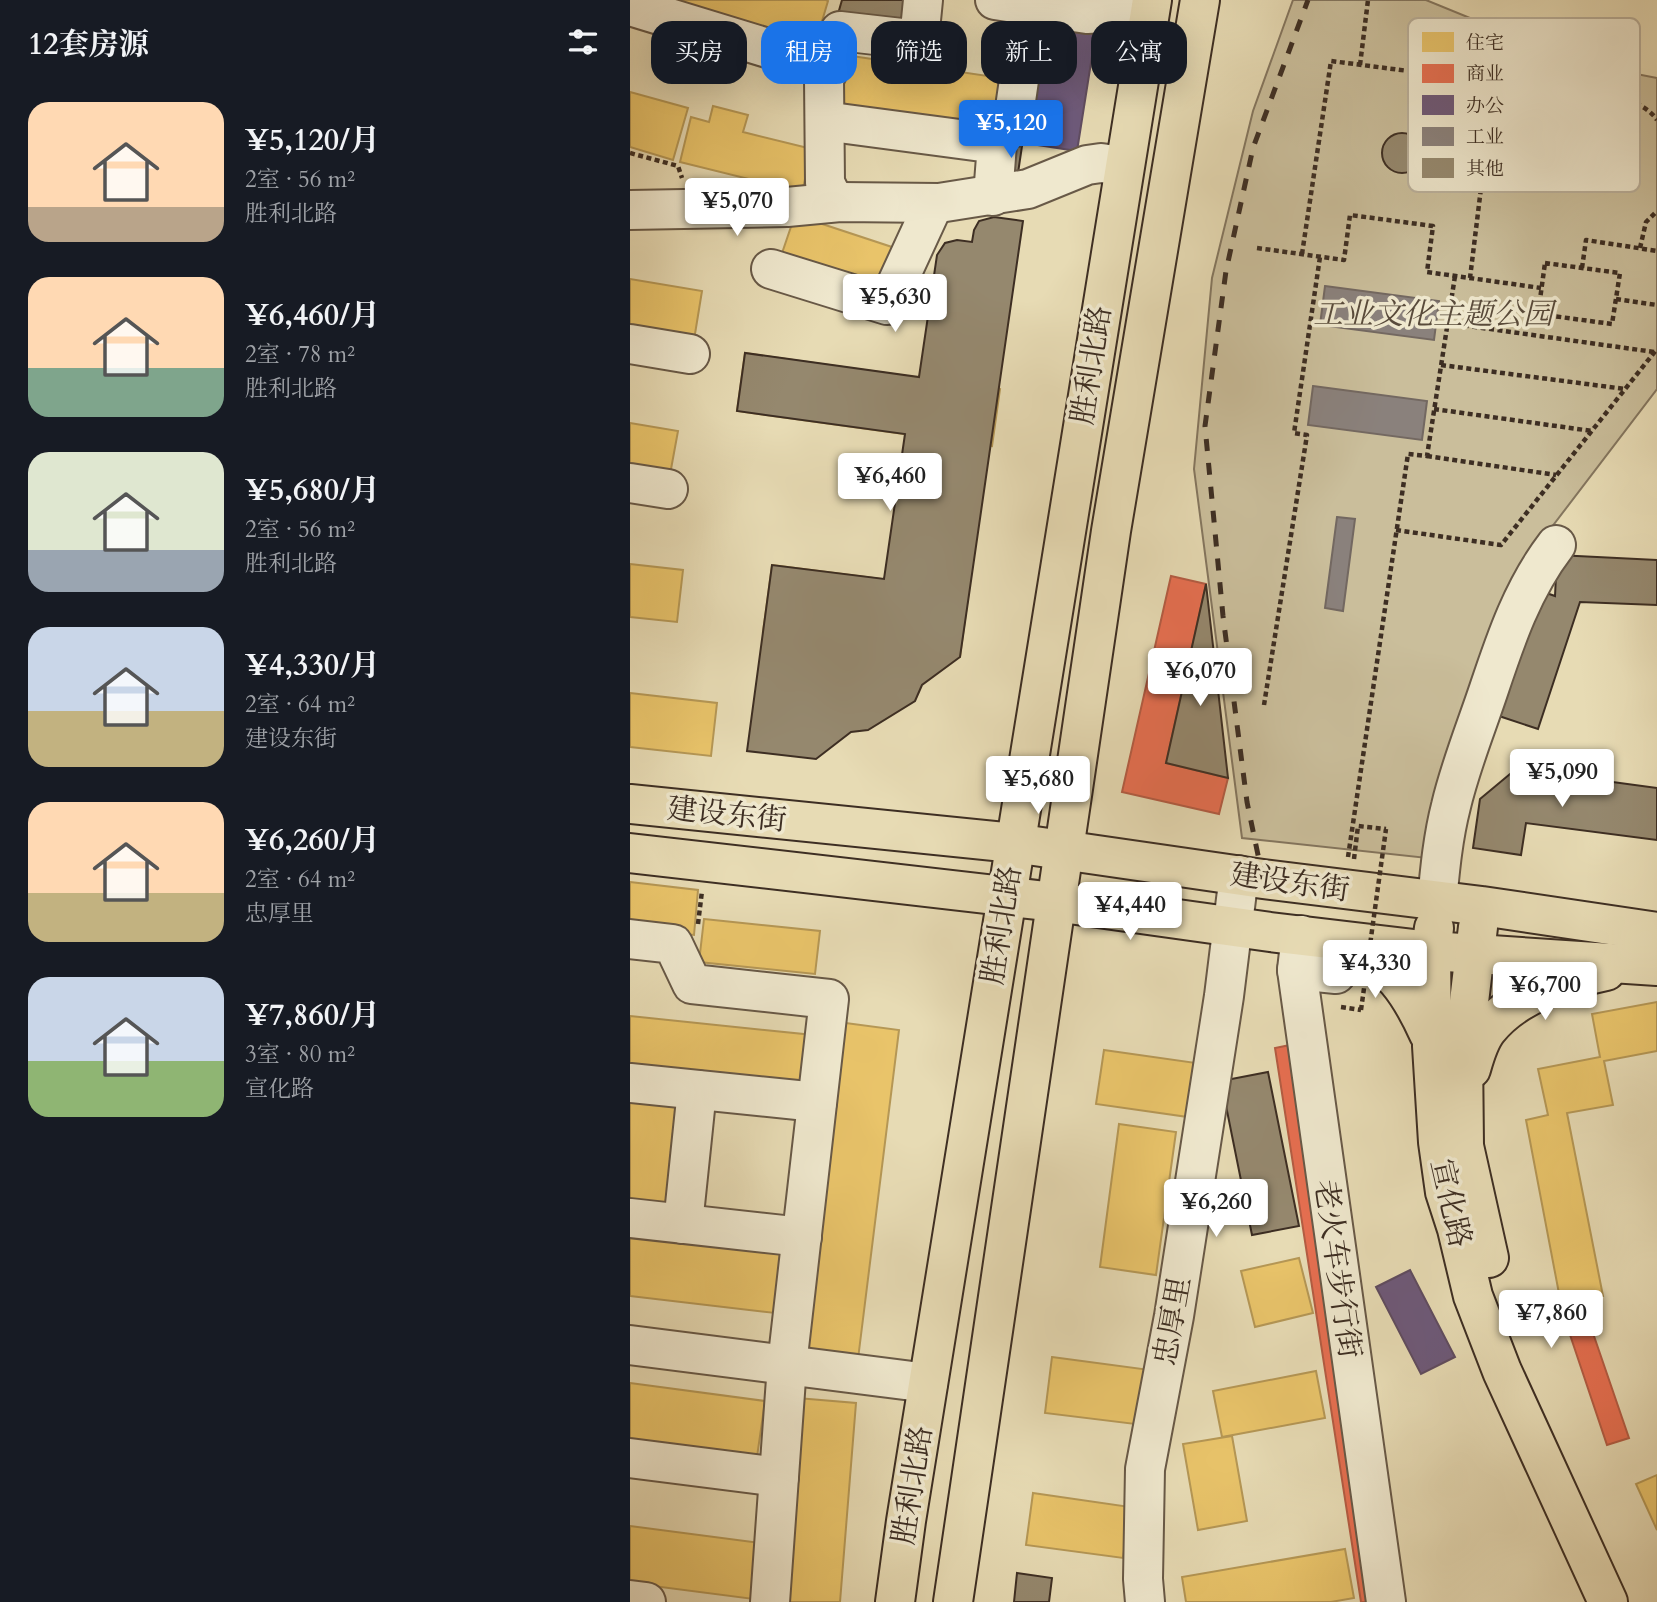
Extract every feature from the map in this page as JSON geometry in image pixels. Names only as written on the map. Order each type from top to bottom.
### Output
[{"type":"main road","name":"胜利北路","points":[[895,1602],[1147,3]]},
{"type":"main road","name":"胜利北路","points":[[953,1602],[1111,531],[1198,8]]},
{"type":"main road","name":"建设东街","points":[[630,804],[1064,850],[1657,932]]},
{"type":"main road","name":"建设东街","points":[[630,853],[1055,902],[1232,926],[1317,955],[1475,952],[1646,965]]},
{"type":"main road","name":"宣化路","points":[[1437,901],[1431,951],[1432,1041],[1438,1142],[1445,1192],[1473,1296],[1502,1371],[1608,1602]]},
{"type":"main road","name":"宣化路","points":[[1482,906],[1463,1052],[1464,1146],[1496,1289],[1525,1363],[1632,1602]]},
{"type":"main road","points":[[1317,955],[1358,949],[1383,964],[1417,1007],[1432,1041]]},
{"type":"main road","points":[[1464,1095],[1475,1052],[1487,1030],[1503,1014],[1530,996],[1582,976],[1646,965]]},
{"type":"street","points":[[857,33],[919,40],[923,0]]},
{"type":"street","points":[[1012,128],[1013,3],[1087,14],[1103,14],[1147,3],[1198,8]]},
{"type":"street","points":[[630,6],[761,46]]},
{"type":"street","points":[[824,84],[825,183],[831,195],[840,202]]},
{"type":"street","points":[[839,123],[998,144],[993,196]]},
{"type":"street","points":[[630,210],[787,207],[840,202],[934,203],[1028,189],[1087,165],[1101,163],[1123,166]]},
{"type":"street","points":[[771,269],[887,305],[934,203]]},
{"type":"street","points":[[630,344],[690,354]]},
{"type":"street","points":[[630,482],[668,489]]},
{"type":"street","points":[[1437,901],[1441,858],[1451,805],[1480,715],[1525,592],[1556,545]]},
{"type":"street","name":"忠厚里","points":[[1145,1602],[1145,1469],[1174,1316],[1224,996],[1239,875]]},
{"type":"street","points":[[630,939],[673,944],[692,984],[829,999],[787,1364],[769,1602]]},
{"type":"street","name":"老火车步行街","points":[[1317,955],[1386,1602]]},
{"type":"street","points":[[630,1083],[817,1102]]},
{"type":"street","points":[[682,1224],[697,1090]]},
{"type":"street","points":[[630,1218],[802,1237]]},
{"type":"street","points":[[630,1345],[928,1383]]},
{"type":"street","points":[[630,1458],[779,1477]]},
{"type":"street","points":[[630,1600],[646,1602]]},
{"type":"path","points":[[1360,65],[1368,0]]},
{"type":"path","points":[[1302,254],[1331,61],[1408,71]]},
{"type":"path","points":[[1640,105],[1648,109],[1657,120]]},
{"type":"path","points":[[630,153],[678,166],[691,209]]},
{"type":"path","points":[[1470,278],[1481,192]]},
{"type":"path","points":[[1640,248],[1646,222],[1657,211]]},
{"type":"path","points":[[1257,248],[1344,260],[1350,215],[1433,226],[1427,272],[1541,288]]},
{"type":"path","points":[[1582,268],[1586,240],[1657,251]]},
{"type":"path","points":[[1264,705],[1307,435],[1294,432],[1320,257]]},
{"type":"path","points":[[1545,263],[1582,268],[1620,273],[1612,324],[1538,314],[1545,263]]},
{"type":"path","points":[[1427,456],[1455,276]]},
{"type":"path","points":[[1616,299],[1657,305]]},
{"type":"path","points":[[1447,323],[1656,351]]},
{"type":"path","points":[[1396,530],[1501,545],[1656,351]]},
{"type":"path","points":[[1441,365],[1625,390]]},
{"type":"path","points":[[1434,408],[1592,430]]},
{"type":"path","points":[[1344,889],[1408,454],[1556,475]]},
{"type":"path","points":[[1350,848],[1355,849],[1358,826],[1386,829],[1361,1010]]},
{"type":"green space","name":"工业文化主题公园","points":[[1293,0],[1426,0],[1470,18],[1408,18],[1408,192],[1640,192],[1640,75],[1657,78],[1657,389],[1532,553],[1427,858],[1242,838],[1194,469],[1212,278],[1253,111]]},
{"type":"building: 住宅","points":[[684,0],[828,1],[822,21],[761,21],[761,32],[747,28],[747,21],[723,21],[682,9]]},
{"type":"building: 住宅","points":[[857,57],[871,59],[871,84],[967,84],[967,73],[981,75],[981,84],[1014,84],[1006,138],[837,113],[841,84],[857,84]]},
{"type":"building: 住宅","points":[[630,92],[688,108],[673,160],[630,147]]},
{"type":"building: 住宅","points":[[713,106],[748,115],[743,132],[812,149],[802,192],[680,162],[691,117],[709,122]]},
{"type":"building: 住宅","points":[[795,215],[901,250],[886,297],[779,262]]},
{"type":"building: 住宅","points":[[630,279],[702,291],[694,340],[630,329]]},
{"type":"building: 住宅","points":[[745,353],[1000,389],[992,446],[737,411]]},
{"type":"building: 住宅","points":[[630,423],[678,431],[669,480],[630,474]]},
{"type":"building: 住宅","points":[[630,564],[683,570],[677,622],[630,617]]},
{"type":"building: 住宅","points":[[772,565],[969,590],[960,657],[763,632]]},
{"type":"building: 住宅","points":[[630,693],[717,703],[711,756],[630,747]]},
{"type":"building: 住宅","points":[[630,882],[698,890],[694,935],[630,928]]},
{"type":"building: 住宅","points":[[704,919],[820,931],[815,974],[699,962]]},
{"type":"building: 住宅","points":[[1657,1002],[1657,1051],[1604,1061],[1613,1105],[1567,1113],[1603,1296],[1561,1304],[1526,1120],[1548,1115],[1538,1069],[1600,1057],[1592,1014]]},
{"type":"building: 住宅","points":[[630,1016],[813,1035],[807,1093],[630,1075]]},
{"type":"building: 住宅","points":[[838,1022],[899,1030],[858,1359],[797,1351]]},
{"type":"building: 住宅","points":[[1104,1050],[1203,1064],[1195,1118],[1096,1104]]},
{"type":"building: 住宅","points":[[630,1096],[688,1096],[675,1213],[630,1208]]},
{"type":"building: 住宅","points":[[1119,1124],[1176,1132],[1156,1275],[1100,1267]]},
{"type":"building: 住宅","points":[[630,1235],[782,1252],[775,1313],[630,1296]]},
{"type":"building: 住宅","points":[[1299,1258],[1313,1313],[1255,1327],[1241,1271]]},
{"type":"building: 住宅","points":[[1052,1357],[1150,1370],[1143,1425],[1045,1413]]},
{"type":"building: 住宅","points":[[1316,1371],[1325,1418],[1222,1437],[1213,1391]]},
{"type":"building: 住宅","points":[[630,1383],[765,1401],[757,1457],[630,1441]]},
{"type":"building: 住宅","points":[[797,1398],[856,1403],[840,1602],[780,1602]]},
{"type":"building: 住宅","points":[[1232,1436],[1247,1521],[1198,1530],[1183,1444]]},
{"type":"building: 住宅","points":[[1657,1475],[1657,1530],[1636,1484]]},
{"type":"building: 住宅","points":[[1033,1493],[1130,1507],[1123,1558],[1026,1545]]},
{"type":"building: 住宅","points":[[630,1526],[768,1544],[761,1600],[630,1583]]},
{"type":"building: 住宅","points":[[1345,1549],[1354,1598],[1331,1602],[1186,1602],[1182,1577]]},
{"type":"building: 商业","points":[[1171,576],[1206,584],[1166,763],[1228,778],[1219,814],[1122,792]]},
{"type":"building: 商业","points":[[1290,1045],[1378,1602],[1361,1602],[1275,1048]]},
{"type":"building: 商业","points":[[1584,1307],[1629,1438],[1607,1445],[1563,1314]]},
{"type":"building: 办公","points":[[1077,28],[1091,30],[1091,63],[1077,151],[1024,143],[1033,84],[1077,84]]},
{"type":"building: 办公","points":[[1410,1270],[1455,1357],[1421,1374],[1376,1287]]},
{"type":"building: 工业","points":[[1325,286],[1439,301],[1434,340],[1320,325]]},
{"type":"building: 工业","points":[[1313,386],[1427,401],[1422,440],[1308,425]]},
{"type":"building: 工业","points":[[1337,517],[1355,519],[1343,611],[1325,608]]},
{"type":"building: 其他","points":[[842,0],[916,0],[912,21],[871,21],[871,26],[857,24],[857,21],[836,21]]},
{"type":"building: 其他","points":[[1402,133],[1408,134],[1408,172],[1402,173],[1388,167],[1382,153],[1388,139]]},
{"type":"building: 其他","points":[[1022,146],[1018,173],[1001,175],[1005,147]]},
{"type":"building: 其他","points":[[994,217],[1023,221],[960,657],[922,685],[915,701],[868,730],[851,732],[816,759],[747,751],[772,565],[884,579],[905,434],[737,411],[745,353],[919,377],[937,255],[945,243],[957,240],[972,242],[979,221]]},
{"type":"building: 其他","points":[[1557,555],[1657,560],[1657,605],[1580,602],[1538,729],[1493,714],[1535,589],[1555,596]]},
{"type":"building: 其他","points":[[1206,584],[1228,778],[1166,763]]},
{"type":"building: 其他","points":[[1516,769],[1657,788],[1657,840],[1526,823],[1521,855],[1473,848],[1480,799]]},
{"type":"building: 其他","points":[[1268,1072],[1299,1226],[1252,1235],[1221,1081]]},
{"type":"building: 其他","points":[[1017,1573],[1052,1578],[1049,1602],[1014,1602]]},
{"type":"railway","points":[[1263,879],[1247,802],[1223,616],[1205,426],[1226,271],[1253,148],[1308,0]]}]
